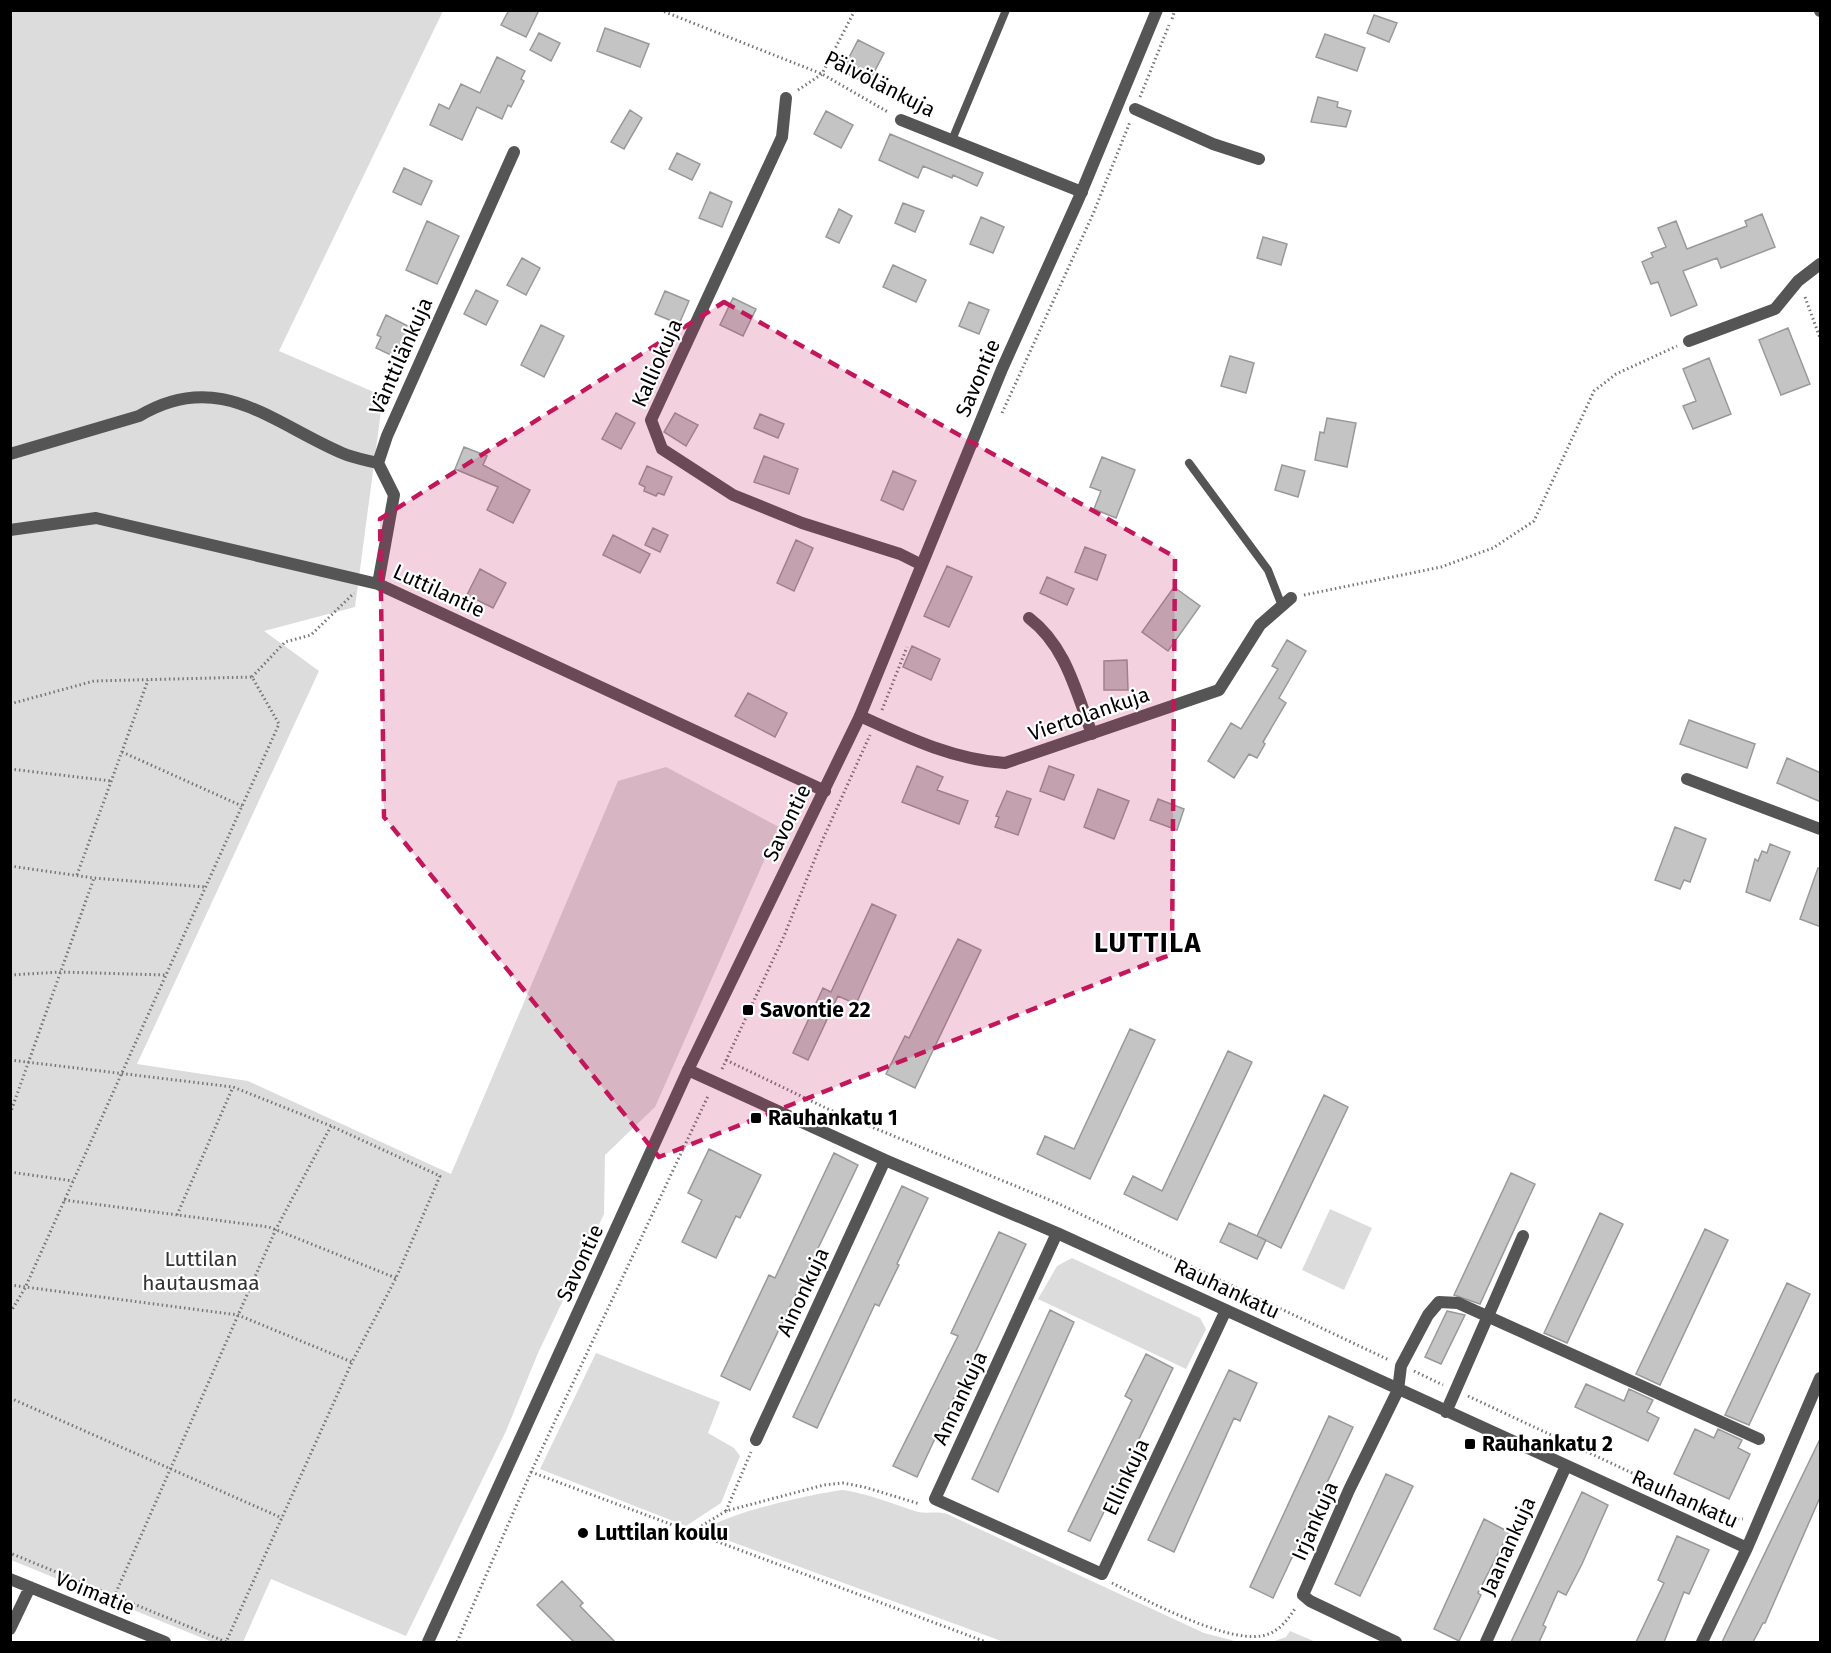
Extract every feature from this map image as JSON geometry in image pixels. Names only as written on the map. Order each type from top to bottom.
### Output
[{"type":"street","name":"Savontie","points":[[428,1642],[688,1070],[860,716],[920,564],[1002,369],[1082,192],[1157,10]]},
{"type":"street","name":"Kalliokuja","points":[[786,98],[782,137],[651,420],[662,449],[733,495],[802,523],[900,554],[920,564]]},
{"type":"street","points":[[1135,109],[1213,144],[1258,159]]},
{"type":"street","name":"Päivölänkuja","points":[[901,120],[1082,192]]},
{"type":"street","name":"Vänttilänkuja","points":[[378,463],[387,436],[514,152]]},
{"type":"street","points":[[1689,341],[1775,309],[1798,281],[1821,264]]},
{"type":"street","points":[[10,454],[139,416],[156,405],[182,399],[214,398],[247,404],[335,450],[378,463],[394,495],[372,583]]},
{"type":"street","name":"Luttilantie","points":[[10,530],[96,518],[372,583],[825,791]]},
{"type":"street","name":"Viertolankuja","points":[[860,716],[915,741],[981,762],[1005,763],[1219,690],[1260,625],[1287,602]]},
{"type":"street","points":[[1029,618],[1047,632],[1061,653],[1092,734]]},
{"type":"street","points":[[1687,779],[1821,829]]},
{"type":"street","name":"Rauhankatu","points":[[688,1070],[885,1160],[1057,1233],[1747,1548]]},
{"type":"street","name":"Ainonkuja","points":[[756,1440],[885,1160]]},
{"type":"street","name":"Annankuja","points":[[935,1499],[1057,1233]]},
{"type":"street","points":[[1446,1412],[1523,1236]]},
{"type":"street","points":[[1401,1366],[1428,1315],[1439,1302],[1458,1303],[1759,1439]]},
{"type":"street","name":"Ellinkuja","points":[[1102,1574],[1226,1310]]},
{"type":"street","name":"Irjankuja","points":[[1396,1642],[1310,1601],[1303,1595],[1398,1390],[1401,1366]]},
{"type":"street","points":[[1702,1642],[1747,1548],[1821,1378]]},
{"type":"street","name":"Jaanankuja","points":[[1486,1642],[1566,1466]]},
{"type":"street","points":[[935,1499],[1102,1574]]},
{"type":"street","name":"Voimatie","points":[[10,1579],[165,1642]]},
{"type":"street","points":[[10,1629],[30,1587]]},
{"type":"lane","points":[[952,140],[1006,10]]},
{"type":"lane","points":[[1189,463],[1268,570],[1287,602]]},
{"type":"path","name":"Päivölänkuja","points":[[660,10],[822,74],[901,120]]},
{"type":"path","points":[[786,98],[822,74],[855,10]]},
{"type":"path","points":[[1000,418],[1093,214],[1175,10]]},
{"type":"path","points":[[1798,281],[1821,338]]},
{"type":"path","points":[[1287,602],[1441,567],[1493,548],[1534,521],[1594,391],[1616,374],[1689,341]]},
{"type":"path","points":[[10,704],[94,681],[252,677],[285,642],[311,634],[372,583]]},
{"type":"path","points":[[457,1642],[531,1472],[784,936],[822,841],[876,724],[907,646]]},
{"type":"path","points":[[10,1313],[25,1288],[74,1181],[279,724],[252,677]]},
{"type":"path","points":[[77,875],[148,680]]},
{"type":"path","points":[[122,752],[242,806]]},
{"type":"path","points":[[10,769],[111,781]]},
{"type":"path","points":[[10,866],[94,878],[206,887]]},
{"type":"path","points":[[10,1114],[94,878]]},
{"type":"path","points":[[10,975],[62,972],[166,975]]},
{"type":"path","points":[[10,1060],[123,1071],[233,1087],[331,1126],[440,1176],[396,1278],[352,1362],[226,1642],[114,1598],[10,1553]]},
{"type":"path","points":[[726,1060],[828,1109],[1057,1203],[1728,1518],[1741,1521],[1748,1513]]},
{"type":"path","points":[[177,1215],[233,1087]]},
{"type":"path","points":[[114,1598],[169,1468],[276,1229],[331,1126]]},
{"type":"path","points":[[10,1172],[74,1181]]},
{"type":"path","points":[[64,1200],[276,1229],[396,1278]]},
{"type":"path","points":[[10,1285],[238,1315],[352,1362]]},
{"type":"path","points":[[10,1398],[282,1518]]},
{"type":"path","points":[[726,1511],[756,1440]]},
{"type":"path","points":[[531,1472],[986,1642]]},
{"type":"path","points":[[690,1533],[726,1511],[824,1485],[843,1483],[864,1486],[911,1503],[927,1505],[935,1499]]},
{"type":"path","points":[[1102,1574],[1111,1583],[1211,1628],[1250,1636],[1267,1634],[1281,1627],[1303,1595]]},
{"type":"highlighted area","points":[[724,302],[1175,557],[1172,954],[659,1157],[384,817],[380,519]]},
{"type":"green space","name":"Luttilan hautausmaa","points":[[10,11],[443,11],[279,351],[383,396],[355,607],[264,631],[319,671],[137,1064],[248,1081],[451,1174],[618,781],[666,767],[779,827],[655,1107],[605,1155],[604,1214],[538,1353],[506,1431],[406,1636],[271,1579],[243,1642],[212,1642],[11,1560]]},
{"type":"green space","points":[[1330,1209],[1372,1228],[1344,1290],[1302,1270]]},
{"type":"green space","points":[[1072,1258],[1200,1318],[1206,1329],[1186,1369],[1038,1299],[1057,1266]]},
{"type":"green space","points":[[596,1353],[720,1402],[708,1433],[734,1448],[740,1456],[721,1503],[686,1526],[540,1469]]},
{"type":"green space","points":[[843,1490],[918,1512],[947,1514],[1204,1633],[1239,1642],[1004,1642],[705,1532],[713,1525],[747,1512],[813,1495]]},
{"type":"green space","points":[[1290,1631],[1316,1642],[1272,1642],[1286,1637]]},
{"type":"building","points":[[509,10],[539,10],[526,37],[501,25]]},
{"type":"building","points":[[1374,15],[1397,23],[1389,42],[1367,33]]},
{"type":"building","points":[[605,28],[649,44],[640,67],[597,51]]},
{"type":"building","points":[[539,33],[560,43],[551,61],[530,50]]},
{"type":"building","points":[[1325,34],[1365,48],[1357,71],[1316,57]]},
{"type":"building","points":[[858,40],[884,53],[868,84],[842,71]]},
{"type":"building","points":[[497,57],[525,71],[521,79],[524,81],[511,107],[508,105],[502,119],[477,107],[462,140],[430,125],[439,104],[449,109],[461,84],[480,93]]},
{"type":"building","points":[[1318,97],[1338,102],[1337,107],[1351,111],[1346,127],[1311,122]]},
{"type":"building","points":[[630,110],[642,118],[624,149],[611,142]]},
{"type":"building","points":[[826,111],[853,125],[841,148],[814,134]]},
{"type":"building","points":[[890,134],[983,173],[977,186],[953,175],[952,178],[923,166],[918,178],[879,160]]},
{"type":"building","points":[[677,153],[700,164],[692,180],[669,169]]},
{"type":"building","points":[[404,168],[432,181],[421,205],[393,192]]},
{"type":"building","points":[[710,192],[732,202],[722,227],[699,218]]},
{"type":"building","points":[[903,203],[924,211],[915,232],[895,223]]},
{"type":"building","points":[[839,209],[852,216],[839,243],[826,237]]},
{"type":"building","points":[[1762,214],[1775,247],[1721,268],[1717,258],[1683,271],[1697,305],[1671,316],[1658,282],[1651,284],[1642,262],[1653,257],[1651,253],[1666,247],[1658,228],[1676,221],[1687,249],[1747,226],[1745,221]]},
{"type":"building","points":[[981,217],[1004,227],[993,253],[970,244]]},
{"type":"building","points":[[427,221],[459,236],[437,284],[406,270]]},
{"type":"building","points":[[1263,237],[1287,244],[1281,265],[1257,258]]},
{"type":"building","points":[[522,258],[540,268],[526,295],[507,285]]},
{"type":"building","points":[[893,265],[926,280],[916,302],[883,287]]},
{"type":"building","points":[[476,290],[498,301],[486,325],[464,314]]},
{"type":"building","points":[[665,291],[689,301],[679,324],[655,314]]},
{"type":"building","points":[[733,298],[756,309],[743,336],[720,325]]},
{"type":"building","points":[[969,302],[989,310],[979,334],[959,326]]},
{"type":"building","points":[[386,315],[412,328],[397,358],[376,348],[381,337],[377,335]]},
{"type":"building","points":[[541,325],[564,336],[544,377],[521,365]]},
{"type":"building","points":[[1788,328],[1810,384],[1781,395],[1759,340]]},
{"type":"building","points":[[1230,356],[1254,363],[1246,393],[1221,386]]},
{"type":"building","points":[[1709,358],[1731,414],[1693,429],[1683,406],[1696,401],[1683,369]]},
{"type":"building","points":[[616,413],[635,423],[621,449],[602,439]]},
{"type":"building","points":[[675,413],[698,425],[686,446],[664,432]]},
{"type":"building","points":[[760,414],[784,424],[778,438],[754,428]]},
{"type":"building","points":[[1327,418],[1356,423],[1347,467],[1315,460],[1320,432],[1324,433]]},
{"type":"building","points":[[464,447],[487,456],[483,465],[530,490],[513,523],[487,510],[498,487],[455,469]]},
{"type":"building","points":[[764,456],[798,469],[789,494],[754,482]]},
{"type":"building","points":[[1102,457],[1135,470],[1116,518],[1094,509],[1101,491],[1090,487]]},
{"type":"building","points":[[1282,465],[1305,471],[1298,497],[1275,490]]},
{"type":"building","points":[[647,466],[672,477],[664,495],[658,493],[656,496],[644,491],[645,487],[639,484]]},
{"type":"building","points":[[893,471],[916,481],[903,510],[881,500]]},
{"type":"building","points":[[653,528],[668,535],[660,552],[645,545]]},
{"type":"building","points":[[613,535],[650,554],[640,573],[603,555]]},
{"type":"building","points":[[796,540],[813,548],[794,591],[777,583]]},
{"type":"building","points":[[1085,547],[1106,555],[1097,580],[1075,572]]},
{"type":"building","points":[[947,566],[972,577],[949,627],[924,616]]},
{"type":"building","points":[[480,569],[506,583],[493,608],[467,595]]},
{"type":"building","points":[[1047,577],[1074,589],[1067,605],[1040,593]]},
{"type":"building","points":[[1174,587],[1200,606],[1168,651],[1142,632]]},
{"type":"building","points":[[1287,640],[1306,651],[1279,698],[1286,703],[1263,742],[1265,744],[1257,758],[1249,754],[1234,778],[1208,761],[1231,723],[1241,729],[1278,669],[1272,666]]},
{"type":"building","points":[[912,646],[940,659],[931,680],[903,667]]},
{"type":"building","points":[[1127,660],[1128,690],[1104,690],[1104,661]]},
{"type":"building","points":[[748,693],[787,713],[775,737],[735,716]]},
{"type":"building","points":[[1689,720],[1755,744],[1747,768],[1680,744]]},
{"type":"building","points":[[1787,758],[1821,773],[1821,802],[1777,783]]},
{"type":"building","points":[[917,766],[943,777],[937,790],[968,801],[959,824],[902,802]]},
{"type":"building","points":[[1049,766],[1074,775],[1064,800],[1040,791]]},
{"type":"building","points":[[1098,789],[1129,801],[1114,839],[1084,827]]},
{"type":"building","points":[[1007,791],[1031,799],[1018,835],[995,827],[999,817],[996,816]]},
{"type":"building","points":[[1158,799],[1184,809],[1177,830],[1150,820]]},
{"type":"building","points":[[1675,827],[1706,839],[1690,882],[1684,880],[1680,889],[1655,880]]},
{"type":"building","points":[[1770,844],[1790,852],[1770,901],[1746,892],[1755,859],[1758,861],[1762,851],[1767,853]]},
{"type":"building","points":[[1818,868],[1821,869],[1821,927],[1800,919]]},
{"type":"building","points":[[872,904],[896,915],[856,1004],[838,996],[808,1060],[793,1053],[823,988],[831,992]]},
{"type":"building","points":[[958,939],[981,950],[915,1088],[886,1074],[905,1036],[909,1038]]},
{"type":"building","points":[[1130,1029],[1155,1040],[1090,1179],[1037,1154],[1045,1136],[1074,1149]]},
{"type":"building","points":[[1228,1051],[1252,1062],[1177,1220],[1124,1194],[1133,1176],[1162,1191]]},
{"type":"building","points":[[1324,1095],[1348,1107],[1281,1248],[1257,1236]]},
{"type":"building","points":[[709,1149],[761,1175],[740,1218],[736,1216],[716,1258],[682,1242],[702,1200],[688,1193]]},
{"type":"building","points":[[834,1153],[858,1165],[750,1390],[721,1376],[769,1275],[775,1278]]},
{"type":"building","points":[[1511,1173],[1535,1184],[1480,1304],[1454,1295]]},
{"type":"building","points":[[902,1186],[928,1198],[897,1264],[899,1265],[879,1306],[875,1304],[817,1428],[793,1417]]},
{"type":"building","points":[[1600,1213],[1623,1224],[1567,1343],[1544,1333]]},
{"type":"building","points":[[1229,1223],[1266,1240],[1257,1259],[1220,1242]]},
{"type":"building","points":[[1705,1229],[1728,1240],[1660,1385],[1636,1374]]},
{"type":"building","points":[[999,1232],[1026,1244],[917,1477],[893,1466],[958,1336],[951,1333]]},
{"type":"building","points":[[1787,1283],[1810,1294],[1749,1425],[1725,1415]]},
{"type":"building","points":[[1050,1310],[1074,1322],[998,1492],[972,1479]]},
{"type":"building","points":[[1447,1311],[1465,1315],[1441,1364],[1425,1357]]},
{"type":"building","points":[[1146,1354],[1173,1368],[1090,1541],[1068,1531],[1132,1400],[1125,1396]]},
{"type":"building","points":[[1229,1370],[1257,1383],[1240,1421],[1234,1418],[1174,1552],[1148,1540]]},
{"type":"building","points":[[1586,1384],[1624,1401],[1629,1389],[1653,1400],[1647,1412],[1659,1418],[1648,1441],[1575,1407]]},
{"type":"building","points":[[1329,1416],[1353,1427],[1273,1598],[1250,1587]]},
{"type":"building","points":[[1695,1429],[1714,1438],[1718,1429],[1742,1440],[1738,1448],[1750,1454],[1729,1499],[1674,1474]]},
{"type":"building","points":[[1821,1437],[1821,1495],[1765,1623],[1753,1642],[1722,1642]]},
{"type":"building","points":[[1386,1474],[1413,1486],[1360,1596],[1335,1584]]},
{"type":"building","points":[[1582,1492],[1608,1505],[1582,1564],[1566,1595],[1558,1591],[1543,1625],[1546,1627],[1539,1642],[1511,1642]]},
{"type":"building","points":[[1484,1519],[1509,1532],[1478,1593],[1481,1595],[1459,1641],[1434,1629]]},
{"type":"building","points":[[1677,1536],[1709,1550],[1689,1594],[1684,1592],[1664,1642],[1636,1642],[1664,1583],[1658,1580]]},
{"type":"building","points":[[562,1581],[583,1603],[580,1606],[615,1642],[574,1642],[537,1605]]},
{"type":"place","name":"Savontie 22","points":[[748,1010]]},
{"type":"place","name":"Rauhankatu 1","points":[[756,1118]]},
{"type":"place","name":"Rauhankatu 2","points":[[1470,1444]]},
{"type":"place","name":"Luttilan koulu","points":[[583,1533]]},
{"type":"district","name":"LUTTILA","points":[[1148,943]]}]
